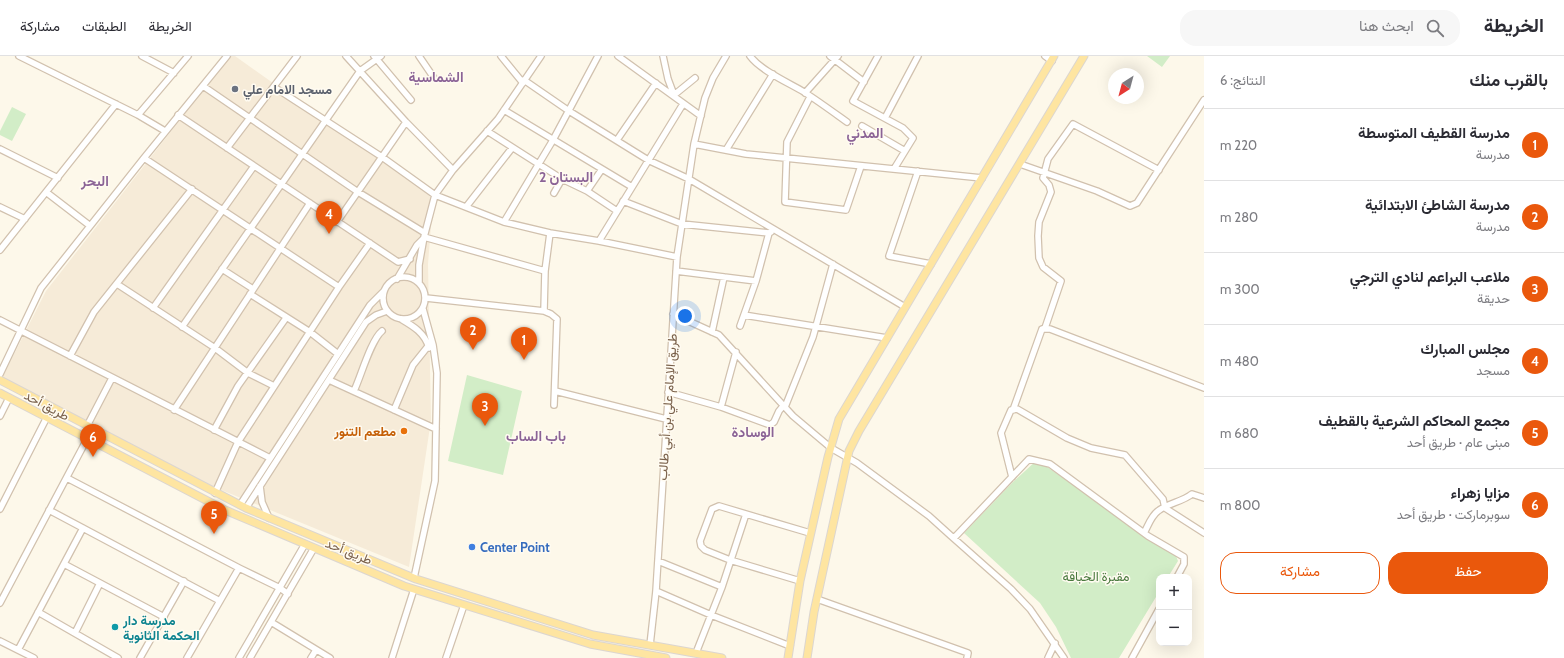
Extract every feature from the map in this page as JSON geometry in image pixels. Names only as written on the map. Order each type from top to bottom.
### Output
[{"type":"main road","points":[[807,658],[817,599],[848,457],[859,431],[1084,56]]},
{"type":"main road","points":[[788,658],[800,580],[810,533],[839,419],[1053,58]]},
{"type":"main road","name":"طريق أحد","points":[[0,380],[215,493],[269,518],[414,578],[593,635],[722,658]]},
{"type":"main road","name":"طريق أحد","points":[[0,393],[225,510],[371,573],[414,589],[590,644],[666,658]]},
{"type":"street","points":[[19,56],[138,115],[165,132]]},
{"type":"street","points":[[142,56],[174,73]]},
{"type":"street","points":[[138,115],[188,56]]},
{"type":"street","points":[[0,374],[41,288],[89,226],[227,56]]},
{"type":"street","points":[[227,148],[297,56]]},
{"type":"street","points":[[346,56],[406,122],[453,170]]},
{"type":"street","points":[[419,56],[434,78]]},
{"type":"street","points":[[501,56],[523,82],[568,111],[648,160],[689,179],[906,307]]},
{"type":"street","points":[[419,283],[424,235],[435,195],[453,170],[504,110],[541,56]]},
{"type":"street","points":[[504,222],[553,140],[598,56]]},
{"type":"street","points":[[618,56],[701,116]]},
{"type":"street","points":[[663,56],[668,79],[674,96]]},
{"type":"street","name":"طريق الإمام علي بن أبي طالب","points":[[650,644],[656,591],[677,257],[694,144],[705,98],[713,78],[726,56]]},
{"type":"street","points":[[750,56],[753,60],[773,74],[808,95],[847,122]]},
{"type":"street","points":[[878,56],[853,101],[904,128],[914,138],[894,169]]},
{"type":"street","points":[[885,118],[918,56]]},
{"type":"street","points":[[1045,56],[1053,58]]},
{"type":"street","points":[[182,327],[360,71],[377,57],[404,94],[411,100]]},
{"type":"street","points":[[861,166],[846,210],[786,202],[787,142],[808,95],[834,57],[864,82]]},
{"type":"street","points":[[726,150],[773,74]]},
{"type":"street","points":[[674,96],[695,78]]},
{"type":"street","points":[[616,140],[656,82]]},
{"type":"street","points":[[203,86],[358,192],[424,235],[545,271]]},
{"type":"street","points":[[274,87],[326,119],[435,195],[504,222],[550,234],[599,241],[677,257]]},
{"type":"street","points":[[1020,164],[1097,191],[1130,206],[1137,204],[1204,100]]},
{"type":"street","points":[[0,250],[116,104]]},
{"type":"street","points":[[599,241],[683,104]]},
{"type":"street","points":[[504,110],[632,187]]},
{"type":"street","points":[[178,116],[398,262],[410,259]]},
{"type":"street","points":[[337,222],[406,122]]},
{"type":"street","points":[[1012,477],[1001,432],[1011,410],[1013,410],[1042,329],[1045,328],[1061,281],[1043,267],[1039,258],[1039,222],[1051,192],[1049,185],[1043,178],[1048,159],[1073,124],[1158,170]]},
{"type":"street","points":[[862,126],[905,151]]},
{"type":"street","points":[[487,131],[562,179],[587,191],[618,211]]},
{"type":"street","points":[[694,144],[746,154],[982,178]]},
{"type":"street","points":[[466,207],[512,148]]},
{"type":"street","points":[[0,149],[58,178]]},
{"type":"street","points":[[144,158],[339,287]]},
{"type":"street","points":[[153,308],[254,166]]},
{"type":"street","points":[[587,191],[602,169]]},
{"type":"street","points":[[918,171],[889,256],[931,264]]},
{"type":"street","points":[[554,193],[562,179]]},
{"type":"street","points":[[70,356],[94,312],[192,189]]},
{"type":"street","points":[[46,192],[89,226]]},
{"type":"street","points":[[623,201],[682,224],[769,233]]},
{"type":"street","points":[[174,410],[310,203]]},
{"type":"street","points":[[0,207],[25,219]]},
{"type":"street","points":[[740,326],[756,281],[769,233],[774,229]]},
{"type":"street","points":[[544,311],[545,271],[550,234]]},
{"type":"street","points":[[397,279],[424,235]]},
{"type":"street","points":[[215,493],[238,442],[339,287],[370,243]]},
{"type":"street","points":[[668,392],[721,407],[772,424],[779,411],[785,406],[816,326],[833,264]]},
{"type":"street","points":[[222,269],[286,318],[310,332],[338,354]]},
{"type":"street","points":[[676,272],[756,281]]},
{"type":"street","points":[[712,332],[724,277]]},
{"type":"street","points":[[243,506],[270,458],[370,305],[391,282],[397,279],[409,278],[419,283],[426,298],[423,309],[419,314],[412,318],[401,320]]},
{"type":"street","points":[[117,284],[214,348],[248,373],[274,386]]},
{"type":"street","points":[[384,291],[383,302],[387,311],[393,316],[416,328],[427,341],[437,373]]},
{"type":"street","points":[[426,298],[544,311],[557,319],[554,405]]},
{"type":"street","points":[[414,578],[435,481],[437,373],[433,345],[423,309]]},
{"type":"street","points":[[243,506],[260,485],[366,322],[376,315],[387,311]]},
{"type":"street","points":[[673,314],[720,335],[793,416],[831,448],[848,457],[929,516],[1026,604],[1055,643],[1064,658]]},
{"type":"street","points":[[744,315],[887,338]]},
{"type":"street","points":[[214,430],[238,386],[286,318]]},
{"type":"street","points":[[0,320],[270,458]]},
{"type":"street","points":[[1042,329],[1050,329],[1204,388]]},
{"type":"street","points":[[354,391],[370,349],[382,331]]},
{"type":"street","points":[[394,410],[414,365],[428,344]]},
{"type":"street","points":[[721,407],[736,352]]},
{"type":"street","points":[[87,426],[112,378]]},
{"type":"street","points":[[329,380],[436,429]]},
{"type":"street","points":[[555,391],[666,419]]},
{"type":"street","points":[[0,416],[10,398]]},
{"type":"street","points":[[1013,410],[1017,409],[1067,438],[1091,448],[1125,455],[1163,500],[1165,508],[1204,533]]},
{"type":"street","points":[[0,509],[47,418]]},
{"type":"street","points":[[0,603],[87,439]]},
{"type":"street","points":[[954,538],[1029,459],[1050,464],[1144,533],[1184,557],[1184,564],[1179,574]]},
{"type":"street","points":[[67,478],[280,588],[288,594]]},
{"type":"street","points":[[260,485],[262,502],[269,518]]},
{"type":"street","points":[[1144,533],[1155,514],[1165,508],[1185,500],[1192,494],[1204,498]]},
{"type":"street","points":[[800,580],[730,560],[705,550],[701,546],[700,540],[714,506],[719,506],[810,533]]},
{"type":"street","points":[[49,510],[220,601]]},
{"type":"street","points":[[696,653],[722,588],[746,514]]},
{"type":"street","points":[[18,650],[83,528]]},
{"type":"street","points":[[239,658],[305,544]]},
{"type":"street","points":[[250,658],[314,548]]},
{"type":"street","points":[[658,561],[722,588]]},
{"type":"street","points":[[64,564],[164,617]]},
{"type":"street","points":[[187,658],[239,568]]},
{"type":"street","points":[[140,658],[184,581]]},
{"type":"street","points":[[75,633],[100,583]]},
{"type":"street","points":[[392,658],[414,589]]},
{"type":"street","points":[[656,591],[711,615],[790,646]]},
{"type":"street","points":[[817,599],[968,653],[967,658]]},
{"type":"street","points":[[446,658],[464,605]]},
{"type":"street","points":[[1132,658],[1158,610]]},
{"type":"street","points":[[38,612],[118,658]]},
{"type":"street","points":[[271,622],[330,658]]},
{"type":"street","points":[[0,641],[34,658]]},
{"type":"street","points":[[1048,658],[1055,643]]},
{"type":"street","points":[[311,658],[316,650]]},
{"type":"shaded area","points":[[230,56],[235,56],[425,191],[433,200],[428,264],[431,420],[409,567],[202,482],[2,378],[46,291]]},
{"type":"green space","points":[[1147,56],[1170,56],[1162,67]]},
{"type":"green space","points":[[12,107],[26,114],[12,141],[0,135],[0,131]]},
{"type":"green space","points":[[467,375],[522,391],[503,475],[448,461]]},
{"type":"green space","name":"مقبرة الخباقة","points":[[1037,460],[1176,556],[1178,561],[1170,574],[1156,574],[1156,597],[1119,658],[1071,658],[1056,627],[1040,603],[964,533],[1013,482]]},
{"type":"place","name":"مسجد الامام علي","points":[[235,89]]},
{"type":"place","name":"مجلس المبارك","points":[[329,234]]},
{"type":"place","name":"مدرسة الشاطئ الابتدائية","points":[[473,350]]},
{"type":"place","name":"مدرسة القطيف المتوسطة","points":[[524,360]]},
{"type":"place","name":"ملاعب البراعم لنادي الترجي","points":[[485,426]]},
{"type":"place","name":"مطعم التنور","points":[[404,431]]},
{"type":"place","name":"مزايا زهراء","points":[[93,457]]},
{"type":"place","name":"مجمع المحاكم الشرعية بالقطيف","points":[[214,534]]},
{"type":"place","name":"Center Point","points":[[472,547]]},
{"type":"place","name":"مدرسة دار الحكمة الثانوية","points":[[115,627]]},
{"type":"district","name":"الشماسية","points":[[436,77]]},
{"type":"district","name":"المدني","points":[[865,133]]},
{"type":"district","name":"البستان 2","points":[[566,177]]},
{"type":"district","name":"البحر","points":[[95,181]]},
{"type":"district","name":"الوسادة","points":[[753,432]]},
{"type":"district","name":"باب الساب","points":[[536,436]]}]
